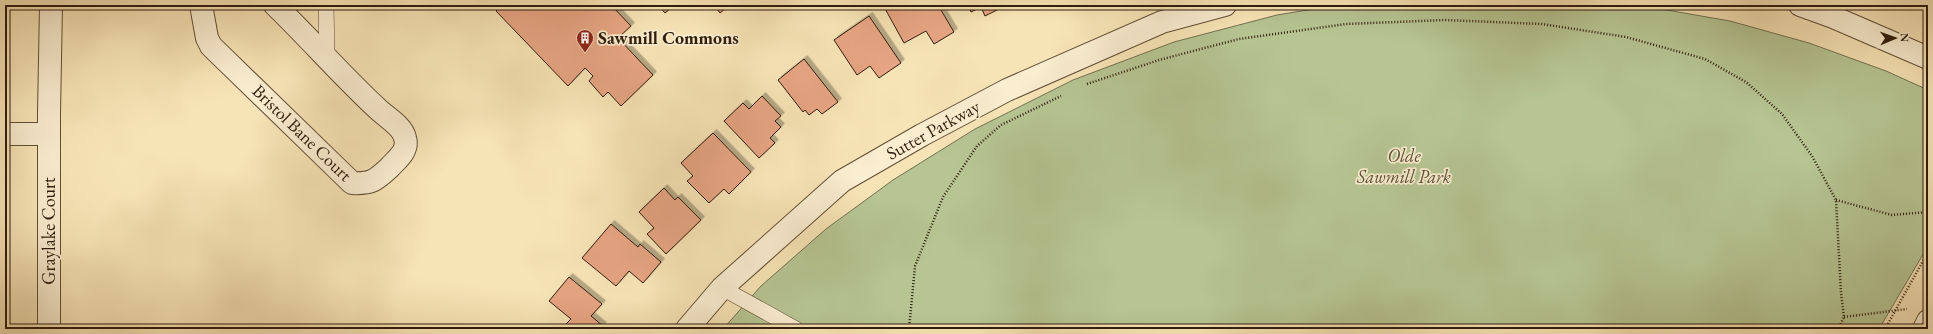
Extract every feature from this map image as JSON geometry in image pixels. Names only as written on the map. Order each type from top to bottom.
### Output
[{"type":"street","name":"Graylake Court","points":[[49,329],[49,134],[51,5]]},
{"type":"street","name":"Bristol Bane Court","points":[[202,5],[207,38],[211,46],[352,183],[365,184],[375,181],[403,154],[406,146],[405,137],[400,129],[361,94],[275,5]]},
{"type":"street","name":"Sutter Parkway","points":[[687,329],[722,288],[842,181],[922,135],[1007,90],[1159,14],[1225,5]]},
{"type":"street","points":[[1800,5],[1833,17],[1928,58]]},
{"type":"street","points":[[5,134],[49,134]]},
{"type":"street","points":[[1921,314],[1924,329]]},
{"type":"lane","points":[[326,5],[327,58]]},
{"type":"lane","points":[[722,288],[796,329]]},
{"type":"path","points":[[1086,84],[1159,60],[1239,39],[1346,24],[1445,20],[1542,24],[1626,37],[1705,59],[1746,82],[1782,114],[1812,156],[1836,200],[1840,293],[1844,317],[1838,329]]},
{"type":"path","points":[[909,329],[915,266],[943,197],[977,146],[1001,125],[1065,94]]},
{"type":"path","points":[[1836,200],[1892,215],[1928,212]]},
{"type":"path","points":[[1885,329],[1928,252]]},
{"type":"path","points":[[1844,317],[1895,312],[1921,314]]},
{"type":"green space","name":"Olde Sawmill Park","points":[[1338,5],[1638,5],[1730,21],[1809,43],[1886,71],[1928,90],[1928,246],[1879,329],[723,329],[761,286],[826,229],[893,180],[975,129],[1073,80],[1174,42],[1277,15]]},
{"type":"building","name":"Sawmill Commons","points":[[502,5],[611,5],[631,26],[618,38],[653,75],[621,106],[608,92],[603,97],[589,81],[593,76],[585,68],[568,86],[496,11]]},
{"type":"building","name":"Sawmill Commons","points":[[658,5],[675,5],[665,13]]},
{"type":"building","name":"Sawmill Commons","points":[[714,5],[730,5],[720,13]]},
{"type":"building","points":[[883,5],[938,5],[954,32],[934,44],[926,31],[904,43]]},
{"type":"building","points":[[968,5],[1007,5],[985,16],[981,7],[971,12]]},
{"type":"building","points":[[869,16],[901,63],[879,78],[870,66],[857,75],[834,40]]},
{"type":"building","points":[[804,59],[838,102],[822,114],[817,109],[809,115],[805,110],[803,112],[778,80]]},
{"type":"building","points":[[762,96],[781,116],[775,121],[781,127],[770,138],[775,143],[759,158],[724,121],[743,103],[749,109]]},
{"type":"building","points":[[713,133],[751,172],[729,194],[724,189],[709,203],[687,181],[693,176],[681,163]]},
{"type":"building","points":[[664,188],[675,200],[678,197],[701,220],[666,254],[647,234],[654,228],[639,212]]},
{"type":"building","points":[[611,224],[638,247],[640,244],[661,262],[643,283],[629,271],[616,286],[582,258]]},
{"type":"building","points":[[569,277],[602,304],[591,316],[603,326],[600,329],[570,329],[565,325],[571,319],[549,301]]},
{"type":"place","name":"Sawmill Commons","points":[[585,53]]}]
